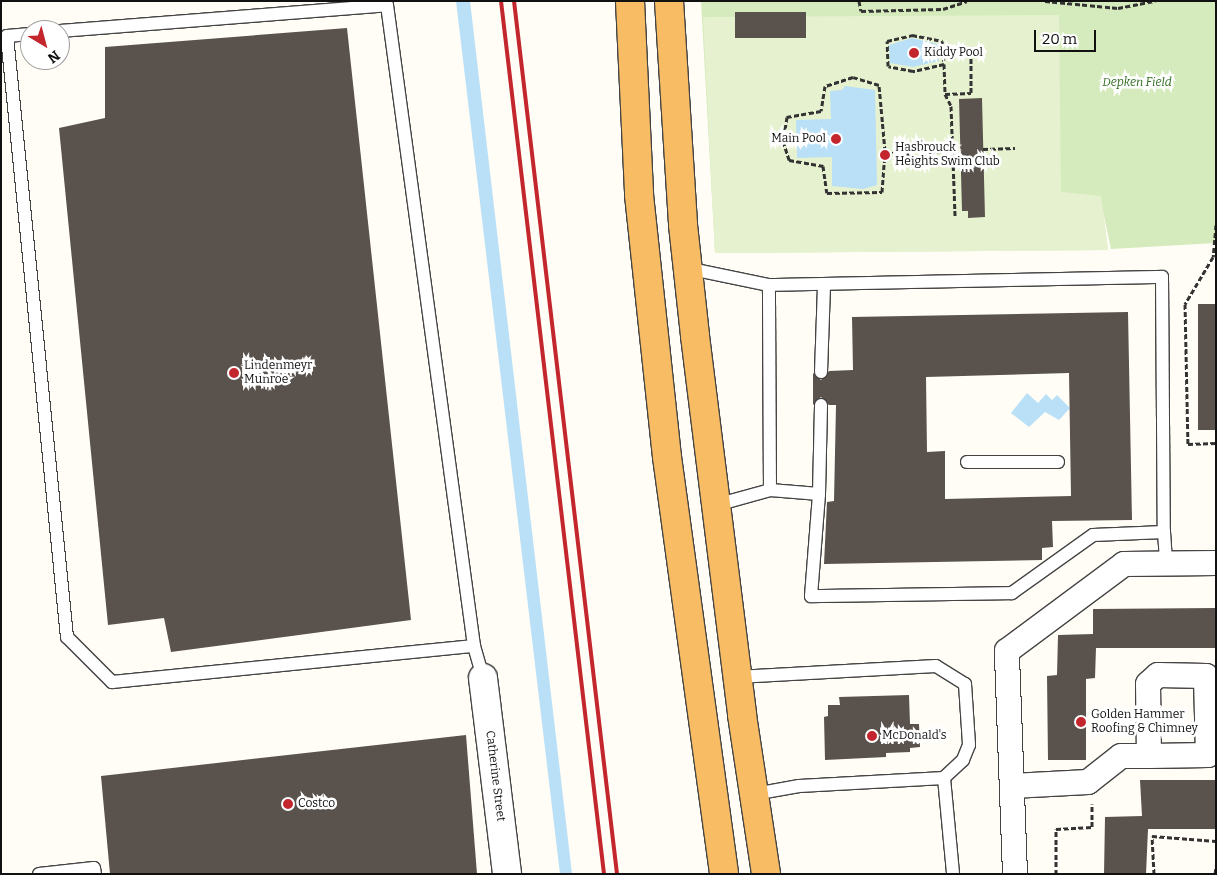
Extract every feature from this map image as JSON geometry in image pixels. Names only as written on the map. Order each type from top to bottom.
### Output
[{"type":"highway","points":[[630,1],[637,167],[667,457],[724,874]]},
{"type":"highway","points":[[669,1],[687,268],[737,677],[766,874]]},
{"type":"street","points":[[1015,874],[1006,651],[1124,564],[1216,563]]},
{"type":"street","name":"Catherine Street","points":[[483,678],[507,874]]},
{"type":"street","points":[[1012,786],[1088,782],[1121,756],[1149,756]]},
{"type":"lane","points":[[70,31],[388,5],[474,646],[483,678]]},
{"type":"lane","points":[[20,35],[7,36],[68,637],[112,682],[474,646]]},
{"type":"lane","points":[[687,268],[769,285],[1162,277],[1164,532],[1166,564]]},
{"type":"lane","points":[[821,372],[824,284]]},
{"type":"lane","points":[[769,285],[770,490]]},
{"type":"lane","points":[[821,405],[819,494],[811,596],[1012,593],[1093,535],[1164,532]]},
{"type":"lane","points":[[967,462],[1058,462]]},
{"type":"lane","points":[[716,505],[770,490],[819,494]]},
{"type":"lane","points":[[737,677],[936,666],[965,684],[969,745],[963,760],[944,778],[799,786],[754,794]]},
{"type":"lane","points":[[944,778],[954,874]]},
{"type":"lane","points":[[38,874],[94,868],[95,874]]},
{"type":"path","points":[[859,1],[861,11],[943,9],[967,1]]},
{"type":"path","points":[[1045,1],[1118,8],[1155,1]]},
{"type":"path","points":[[944,64],[913,71],[888,66],[887,41],[912,35],[942,41],[944,64],[945,94],[951,106],[955,216]]},
{"type":"path","points":[[945,94],[971,93],[971,51]]},
{"type":"path","points":[[853,77],[880,85],[885,151],[882,192],[827,194],[823,166],[789,160],[783,141],[787,117],[821,110],[826,86],[853,77]]},
{"type":"path","points":[[918,140],[926,144],[929,152],[926,160],[918,163],[910,160],[906,152],[910,144],[918,140]]},
{"type":"path","points":[[983,149],[1015,148]]},
{"type":"path","points":[[929,152],[958,150]]},
{"type":"path","points":[[885,151],[906,152]]},
{"type":"path","points":[[1216,225],[1213,258],[1185,304],[1188,444],[1216,443]]},
{"type":"path","points":[[1056,874],[1056,829],[1092,827],[1092,803],[1099,798]]},
{"type":"path","points":[[1154,874],[1152,836],[1216,841]]},
{"type":"path","points":[[1215,874],[1216,867]]},
{"type":"green space","name":"Hasbrouck Heights Swim Club","points":[[701,1],[1216,1],[1216,243],[1111,249],[1103,211],[1108,250],[715,253]]},
{"type":"green space","name":"Hasbrouck Heights Swim Club","points":[[1059,15],[1061,192],[1101,196],[1108,250],[715,253],[703,17]]},
{"type":"water","points":[[456,1],[470,1],[572,874],[560,874]]},
{"type":"water","name":"Kiddy Pool","points":[[912,38],[938,44],[939,61],[913,67],[890,63],[889,45]]},
{"type":"water","name":"Main Pool","points":[[845,86],[875,90],[877,185],[863,189],[832,186],[832,157],[797,158],[796,120],[831,119],[830,91],[842,90]]},
{"type":"water","points":[[1027,393],[1038,403],[1046,394],[1052,400],[1057,395],[1070,408],[1059,420],[1045,412],[1029,427],[1011,413]]},
{"type":"building","points":[[735,12],[806,12],[806,38],[735,38]]},
{"type":"building","name":"Lindenmeyr Munroe","points":[[347,28],[411,620],[171,652],[164,618],[108,625],[59,128],[105,118],[105,47]]},
{"type":"building","name":"Hasbrouck Heights Swim Club","points":[[982,98],[985,217],[968,218],[968,211],[962,211],[959,99]]},
{"type":"building","points":[[1198,304],[1216,304],[1216,430],[1198,430]]},
{"type":"building","points":[[1128,312],[1132,520],[1052,521],[1053,547],[1042,548],[1042,560],[824,564],[827,502],[834,501],[836,405],[829,405],[821,397],[813,405],[813,373],[821,380],[829,371],[853,370],[852,317]],"holes":[[[1069,373],[1071,496],[945,499],[945,451],[927,452],[926,377]]]},
{"type":"building","points":[[1216,608],[1216,648],[1096,648],[1095,678],[1086,679],[1086,760],[1048,760],[1047,676],[1057,675],[1058,635],[1093,634],[1093,609]]},
{"type":"building","name":"McDonald's","points":[[909,695],[910,724],[919,724],[920,747],[910,748],[910,752],[886,753],[886,757],[825,760],[824,717],[828,716],[828,705],[840,705],[839,697]]},
{"type":"building","name":"Costco","points":[[466,735],[477,874],[110,874],[101,776]]},
{"type":"building","points":[[1140,780],[1216,780],[1216,829],[1148,829],[1146,874],[1104,874],[1105,817],[1142,816]]},
{"type":"railway","points":[[501,1],[604,874]]},
{"type":"railway","points":[[514,1],[617,874]]},
{"type":"place","name":"Kiddy Pool","points":[[914,53]]},
{"type":"place","name":"Main Pool","points":[[836,139]]},
{"type":"place","name":"Hasbrouck Heights Swim Club","points":[[885,155]]},
{"type":"place","name":"Lindenmeyr Munroe","points":[[234,373]]},
{"type":"place","name":"Golden Hammer Roofing & Chimney","points":[[1081,722]]},
{"type":"place","name":"McDonald's","points":[[872,736]]},
{"type":"place","name":"Costco","points":[[288,804]]},
{"type":"park label","name":"Depken Field","points":[[1137,83]]}]
